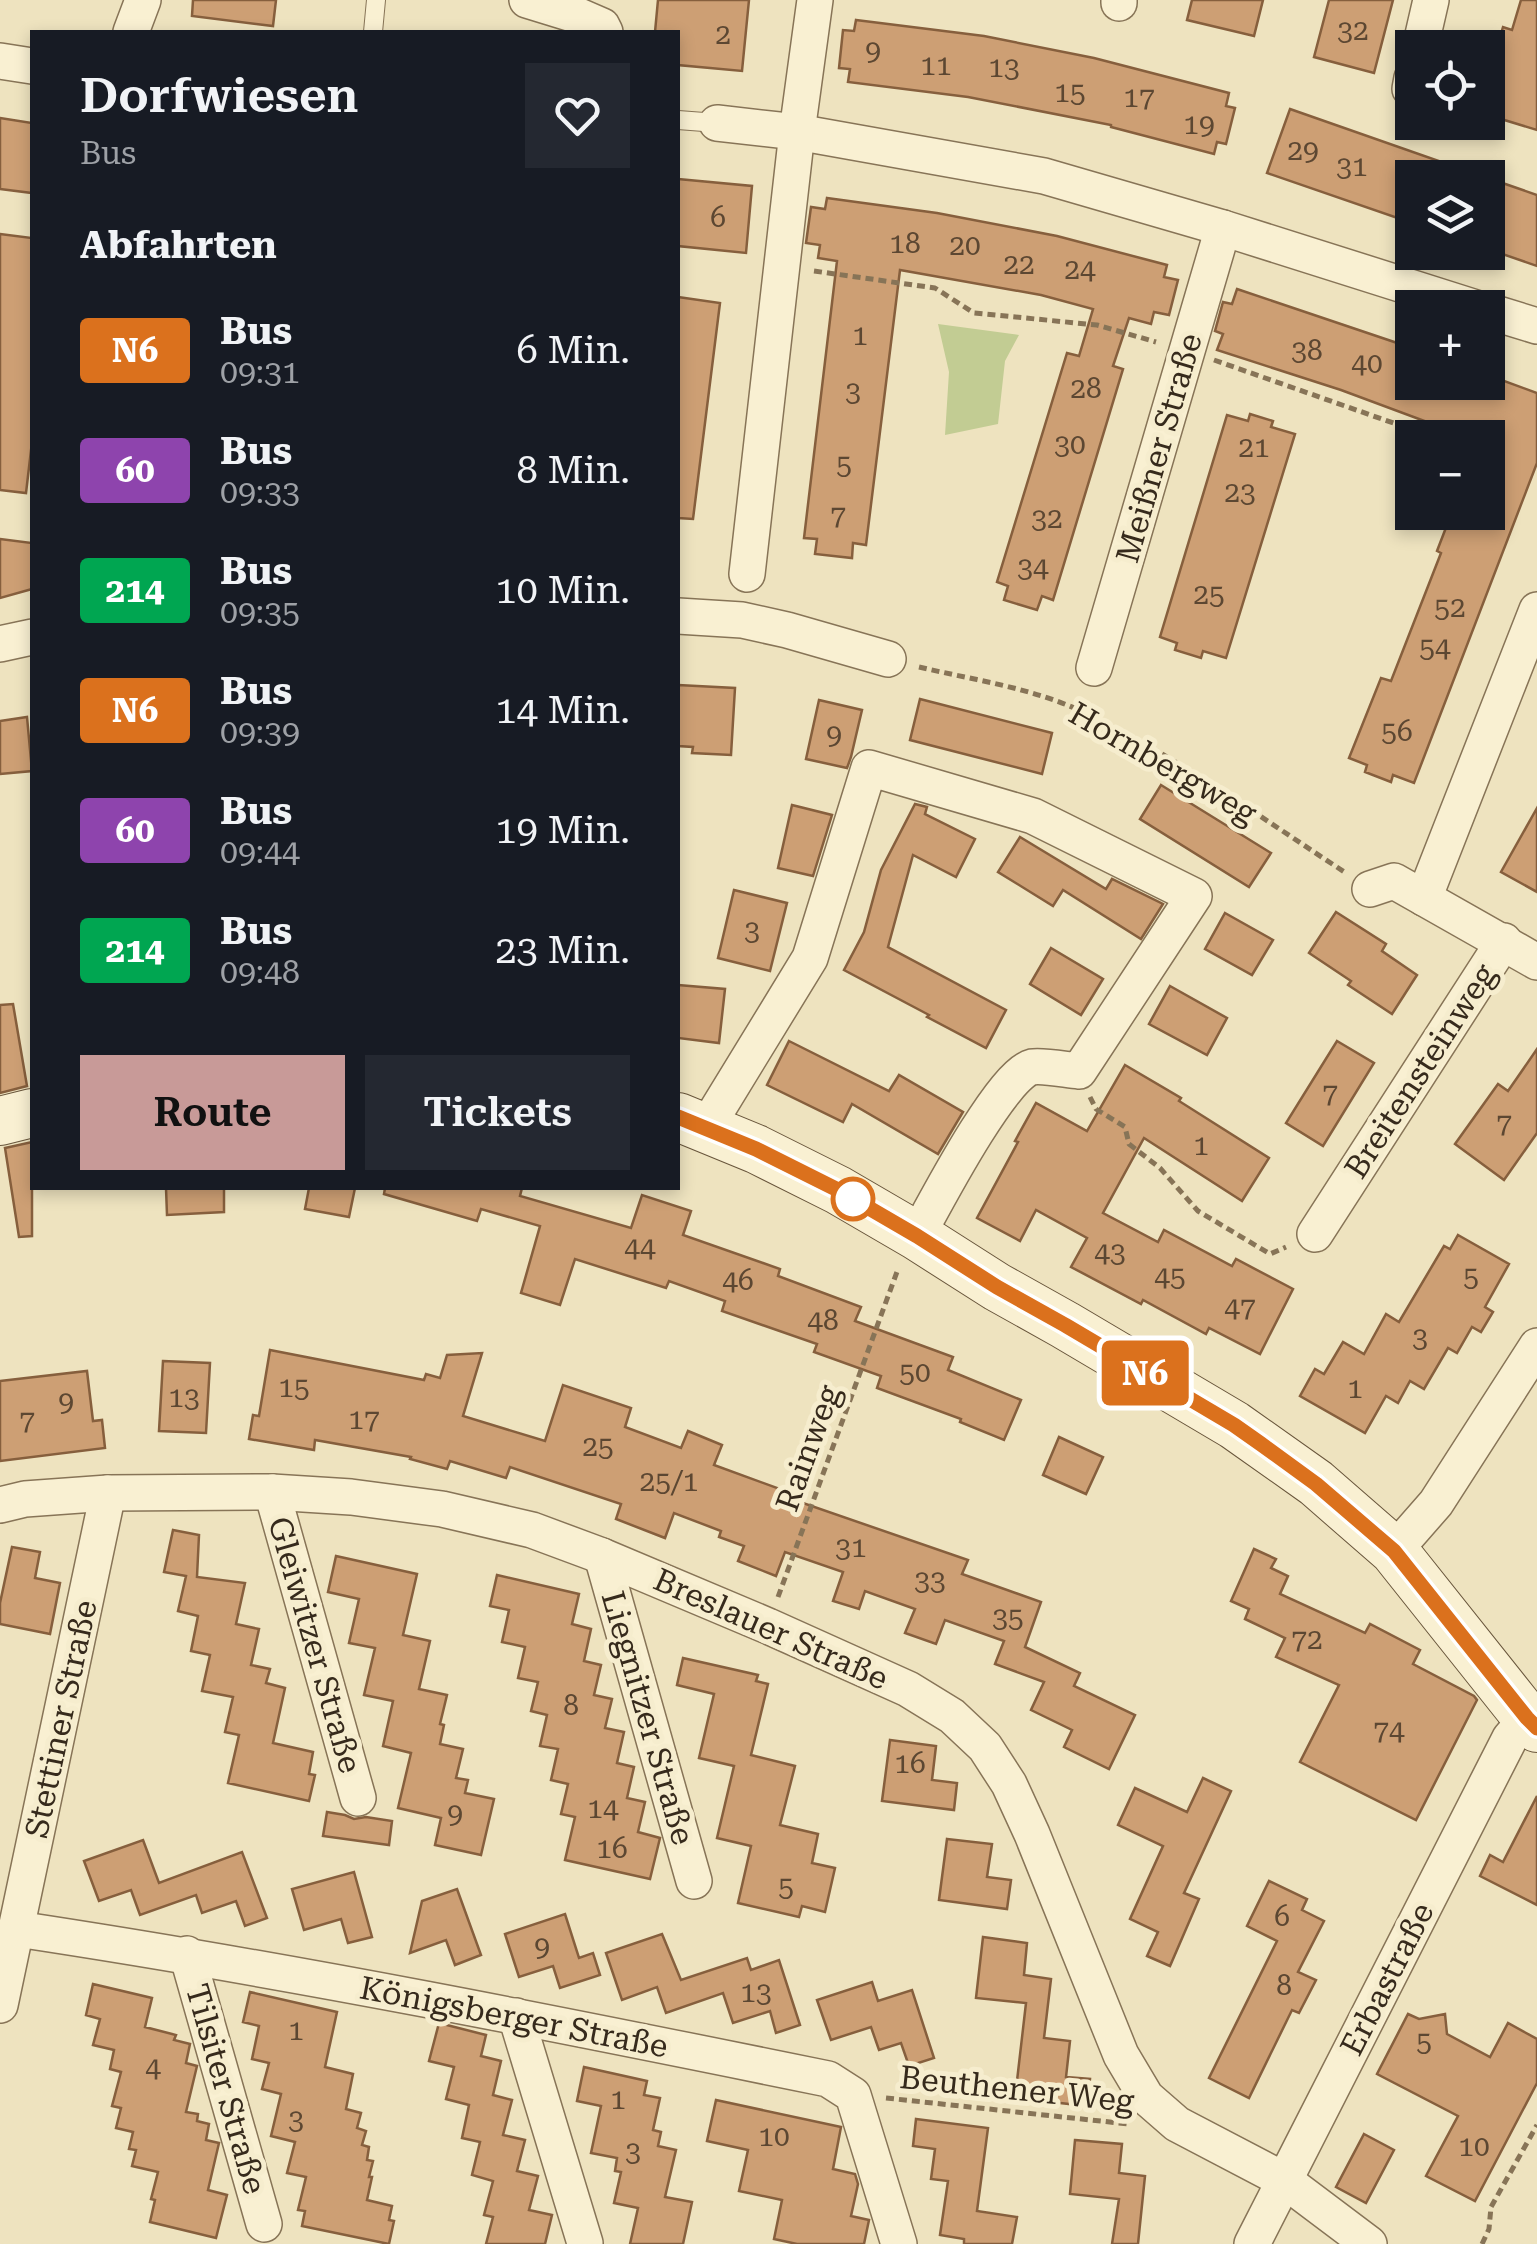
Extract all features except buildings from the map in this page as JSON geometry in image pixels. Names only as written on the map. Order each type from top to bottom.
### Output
[{"type":"street","points":[[132,30],[143,0]]},
{"type":"street","points":[[526,0],[592,24]]},
{"type":"street","points":[[746,574],[815,0]]},
{"type":"street","points":[[1424,30],[1431,0]]},
{"type":"street","points":[[0,62],[30,66]]},
{"type":"street","points":[[717,124],[797,132],[1044,176],[1419,290]]},
{"type":"street","name":"Meißner Straße","points":[[1094,668],[1223,228]]},
{"type":"street","points":[[1505,316],[1537,326]]},
{"type":"street","points":[[1424,898],[1537,610]]},
{"type":"street","points":[[680,616],[742,620],[888,659]]},
{"type":"street","points":[[0,644],[30,637]]},
{"type":"street","points":[[917,1236],[968,1145],[1014,1077],[1032,1067],[1080,1071],[1194,896],[1033,816],[869,768],[810,958],[692,1122],[838,1190],[1234,1425],[1316,1484],[1394,1551],[1532,1723]]},
{"type":"street","points":[[1370,888],[1394,880],[1504,941]]},
{"type":"street","name":"Breitensteinweg","points":[[1314,1234],[1504,941],[1537,962]]},
{"type":"street","points":[[0,1121],[30,1114]]},
{"type":"street","points":[[1394,1551],[1436,1503],[1537,1346]]},
{"type":"street","name":"Breslauer Straße","points":[[0,1505],[108,1493],[272,1492],[352,1496],[442,1509],[532,1530],[602,1556],[908,1690],[952,1716],[985,1748],[1009,1784],[1122,2055],[1146,2097],[1177,2124],[1284,2180],[1369,2244]]},
{"type":"street","name":"Gleiwitzer Straße","points":[[272,1492],[358,1798]]},
{"type":"street","name":"Stettiner Straße","points":[[0,2004],[108,1493]]},
{"type":"street","name":"Liegnitzer Straße","points":[[602,1556],[694,1881]]},
{"type":"street","name":"Erbastraße","points":[[1252,2244],[1510,1738],[1532,1723]]},
{"type":"street","name":"Königsberger Straße","points":[[17,1929],[188,1954],[516,2016],[828,2079],[853,2095]]},
{"type":"street","name":"Tilsiter Straße","points":[[188,1954],[264,2224]]},
{"type":"street","points":[[516,2016],[586,2243]]},
{"type":"street","points":[[853,2095],[899,2244]]},
{"type":"lane","points":[[373,30],[376,0]]},
{"type":"lane","points":[[680,120],[717,124]]},
{"type":"path","points":[[781,266],[935,288],[974,314],[1098,325],[1188,351],[1395,424]]},
{"type":"path","name":"Hornbergweg","points":[[888,659],[1029,693],[1082,711],[1160,754],[1370,888]]},
{"type":"path","points":[[1080,1071],[1096,1109],[1125,1127],[1128,1144],[1160,1168],[1198,1211],[1270,1254],[1314,1234]]},
{"type":"path","name":"Rainweg","points":[[768,1626],[892,1285]]},
{"type":"path","name":"Beuthener Weg","points":[[853,2095],[1144,2126],[1177,2124]]},
{"type":"path","points":[[1482,2244],[1489,2229],[1491,2207],[1537,2125]]},
{"type":"green space","points":[[938,324],[1019,335],[1005,361],[998,424],[945,435],[949,372]]},
{"type":"bus line","name":"N6","points":[[680,1118],[756,1149],[838,1190],[1261,1444],[1316,1484],[1394,1551],[1537,1728]]}]
